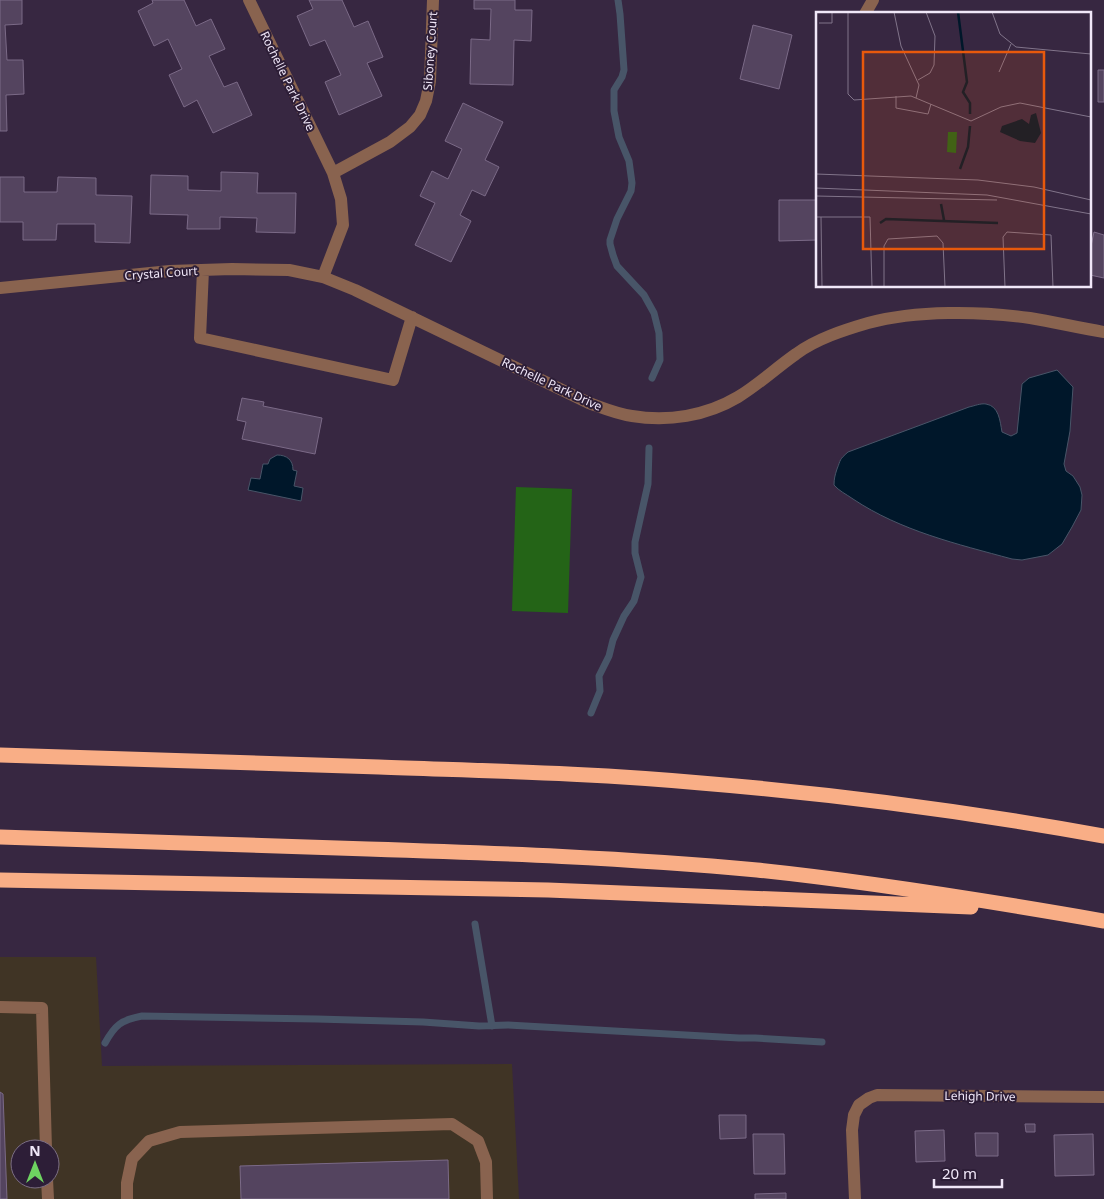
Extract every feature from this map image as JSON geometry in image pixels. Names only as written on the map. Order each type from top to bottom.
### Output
[{"type":"highway","points":[[0,755],[474,770],[701,782],[909,805],[1104,836]]},
{"type":"highway","points":[[0,837],[513,854],[756,870],[941,894],[1104,921]]},
{"type":"highway","points":[[0,880],[548,890],[1041,910]]},
{"type":"street","name":"Rochelle Park Drive","points":[[248,0],[332,173],[341,199],[343,225],[323,277],[355,290],[589,403],[632,416],[660,418],[692,415],[737,398],[797,353],[818,341],[868,323],[897,317],[957,313],[1006,316],[1029,318],[1104,332]]},
{"type":"street","name":"Siboney Court","points":[[332,173],[390,142],[410,127],[420,115],[426,101],[430,81],[433,0]]},
{"type":"street","points":[[866,12],[873,0]]},
{"type":"street","points":[[203,270],[200,338],[393,380],[412,317]]},
{"type":"street","name":"Crystal Court","points":[[0,288],[170,271],[289,270],[323,277]]},
{"type":"street","points":[[0,1007],[42,1008],[46,1139]]},
{"type":"street","name":"Lehigh Drive","points":[[855,1199],[852,1130],[854,1115],[859,1105],[869,1098],[877,1095],[1104,1097]]},
{"type":"street","points":[[127,1199],[127,1183],[132,1159],[150,1141],[180,1132],[452,1124],[478,1141],[486,1162],[487,1199]]},
{"type":"shaded area","points":[[0,957],[96,957],[102,1066],[512,1064],[519,1199],[0,1199]]},
{"type":"green space","points":[[516,487],[572,489],[568,613],[512,611]]},
{"type":"water","points":[[1057,370],[1073,387],[1070,431],[1064,464],[1066,471],[1073,476],[1080,487],[1082,495],[1081,510],[1072,527],[1062,544],[1048,555],[1022,560],[1012,559],[930,535],[890,520],[871,510],[834,485],[840,461],[848,452],[969,407],[982,404],[990,405],[998,415],[1002,432],[1011,436],[1017,433],[1022,384],[1029,378]]},
{"type":"water","points":[[277,455],[289,459],[293,470],[297,471],[294,486],[303,488],[301,501],[248,490],[251,478],[260,479],[263,464],[268,464],[270,459]]},
{"type":"building","points":[[0,0],[22,0],[22,24],[5,25],[7,60],[23,60],[24,94],[6,95],[7,131],[0,131]]},
{"type":"building","points":[[152,0],[184,0],[196,26],[211,19],[225,49],[209,56],[224,87],[237,82],[252,115],[213,133],[197,100],[184,107],[169,75],[182,69],[168,39],[154,46],[138,11],[153,3]]},
{"type":"building","points":[[309,0],[342,0],[354,27],[368,21],[383,57],[367,63],[382,96],[339,115],[325,82],[341,75],[325,40],[310,46],[297,16],[313,9]]},
{"type":"building","points":[[474,0],[515,0],[515,10],[532,10],[531,41],[514,40],[513,85],[470,84],[471,39],[490,40],[491,9],[474,9]]},
{"type":"building","points":[[753,25],[792,35],[779,89],[740,79]]},
{"type":"building","points":[[1098,70],[1104,70],[1104,102],[1098,102]]},
{"type":"building","points":[[463,103],[503,122],[485,160],[499,167],[485,196],[472,190],[460,215],[471,221],[451,262],[415,245],[435,203],[420,196],[432,171],[448,179],[462,149],[445,141]]},
{"type":"building","points":[[221,172],[258,173],[257,193],[296,193],[295,233],[256,232],[257,218],[220,217],[220,229],[187,229],[188,215],[150,214],[151,175],[188,176],[188,190],[221,191]]},
{"type":"building","points":[[0,177],[24,177],[24,192],[57,192],[58,177],[96,178],[96,195],[132,196],[130,243],[95,242],[95,224],[57,224],[56,240],[23,240],[23,222],[0,222]]},
{"type":"building","points":[[779,200],[816,200],[816,240],[779,241]]},
{"type":"building","points":[[1094,232],[1104,235],[1104,278],[1092,275],[1092,242]]},
{"type":"building","points":[[242,398],[264,402],[263,406],[322,418],[315,454],[242,439],[246,422],[237,420]]},
{"type":"building","points":[[0,1092],[3,1094],[7,1199],[0,1199]]},
{"type":"building","points":[[719,1115],[746,1115],[746,1138],[720,1139]]},
{"type":"building","points":[[1025,1124],[1035,1124],[1035,1132],[1026,1132]]},
{"type":"building","points":[[944,1130],[945,1161],[916,1162],[915,1131]]},
{"type":"building","points":[[975,1133],[998,1133],[998,1156],[976,1156]]},
{"type":"building","points":[[753,1134],[784,1134],[785,1174],[754,1174]]},
{"type":"building","points":[[1093,1134],[1094,1175],[1055,1176],[1054,1135]]},
{"type":"building","points":[[448,1160],[449,1199],[241,1199],[240,1166]]},
{"type":"building","points":[[786,1193],[786,1199],[755,1199],[755,1194]]},
{"type":"waterway","points":[[618,0],[624,70],[614,90],[614,111],[619,137],[629,161],[632,183],[631,191],[617,219],[610,244],[617,266],[644,295],[654,313],[659,333],[660,360],[652,378]]},
{"type":"waterway","points":[[591,713],[600,691],[599,676],[609,656],[613,640],[624,616],[634,601],[641,577],[635,553],[635,542],[648,484],[649,448]]},
{"type":"waterway","points":[[475,924],[492,1026]]},
{"type":"waterway","points":[[105,1043],[119,1024],[142,1016],[423,1022],[479,1026],[508,1025],[822,1042]]}]
